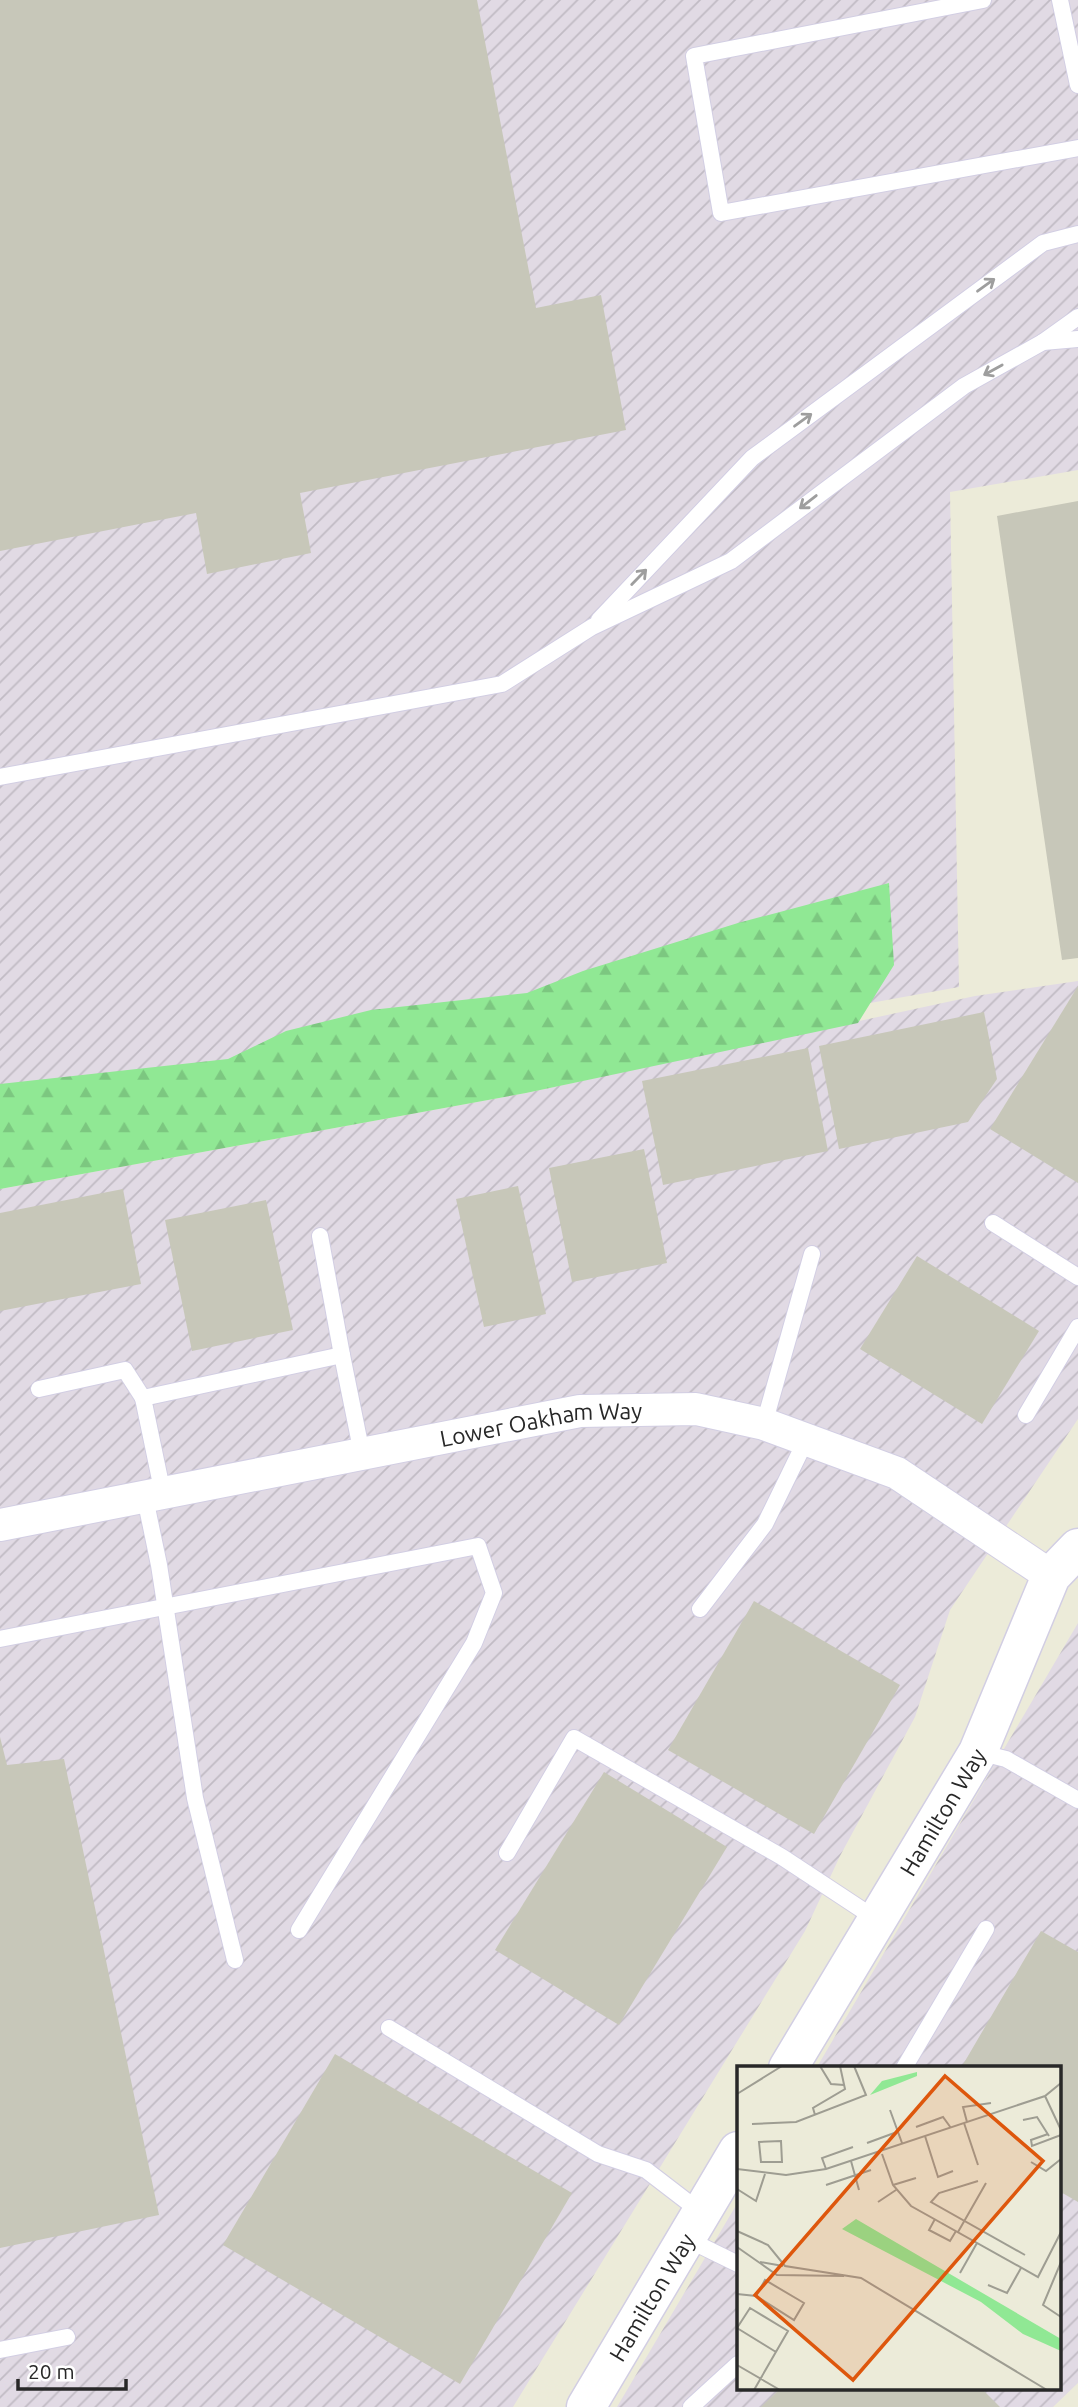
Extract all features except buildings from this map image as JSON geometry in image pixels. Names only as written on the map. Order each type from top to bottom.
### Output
[{"type":"street","name":"Lower Oakham Way","points":[[0,1525],[580,1410],[696,1409],[764,1424],[897,1473],[1051,1576]]},
{"type":"street","name":"Hamilton Way","points":[[789,2066],[978,1752],[1051,1576],[1078,1548]]},
{"type":"street","name":"Hamilton Way","points":[[586,2407],[737,2153]]},
{"type":"lane","points":[[983,0],[694,56],[721,213],[1078,148]]},
{"type":"lane","points":[[1060,0],[1078,85]]},
{"type":"lane","points":[[592,627],[752,458],[1044,243],[1078,234]]},
{"type":"lane","points":[[0,777],[502,684],[592,627],[731,561],[964,386],[1043,342],[1078,317]]},
{"type":"lane","points":[[1043,342],[1078,339]]},
{"type":"lane","points":[[993,1223],[1078,1277]]},
{"type":"lane","points":[[320,1236],[362,1454]]},
{"type":"lane","points":[[764,1424],[812,1254]]},
{"type":"lane","points":[[1026,1415],[1078,1327]]},
{"type":"lane","points":[[143,1398],[342,1354]]},
{"type":"lane","points":[[39,1389],[125,1370],[143,1398],[164,1607],[195,1798],[234,1961]]},
{"type":"lane","points":[[700,1609],[765,1524],[807,1438]]},
{"type":"lane","points":[[0,1639],[478,1546],[494,1593],[474,1643],[299,1930]]},
{"type":"lane","points":[[507,1853],[573,1738],[782,1857],[876,1919]]},
{"type":"lane","points":[[978,1752],[1006,1759],[1074,1797],[1078,1780]]},
{"type":"lane","points":[[905,2066],[986,1929]]},
{"type":"lane","points":[[389,2028],[598,2154],[646,2170],[695,2226],[737,2263]]},
{"type":"lane","points":[[0,2350],[67,2337]]},
{"type":"lane","points":[[691,2407],[737,2365]]},
{"type":"shaded area","points":[[0,0],[1078,0],[1078,470],[950,492],[959,987],[0,1160]]},
{"type":"shaded area","points":[[1078,981],[1078,1419],[950,1610],[915,1717],[840,1856],[805,1931],[513,2407],[0,2407],[0,1189],[526,1093],[975,996]]},
{"type":"shaded area","points":[[1078,1623],[1078,2383],[1053,2407],[617,2407],[737,2204],[737,2390],[1060,2390],[1060,2066],[818,2066]]},
{"type":"green space","points":[[889,883],[894,965],[858,1023],[526,1093],[0,1189],[0,1084],[228,1059],[286,1031],[371,1010],[527,993],[583,971],[738,923]]}]
